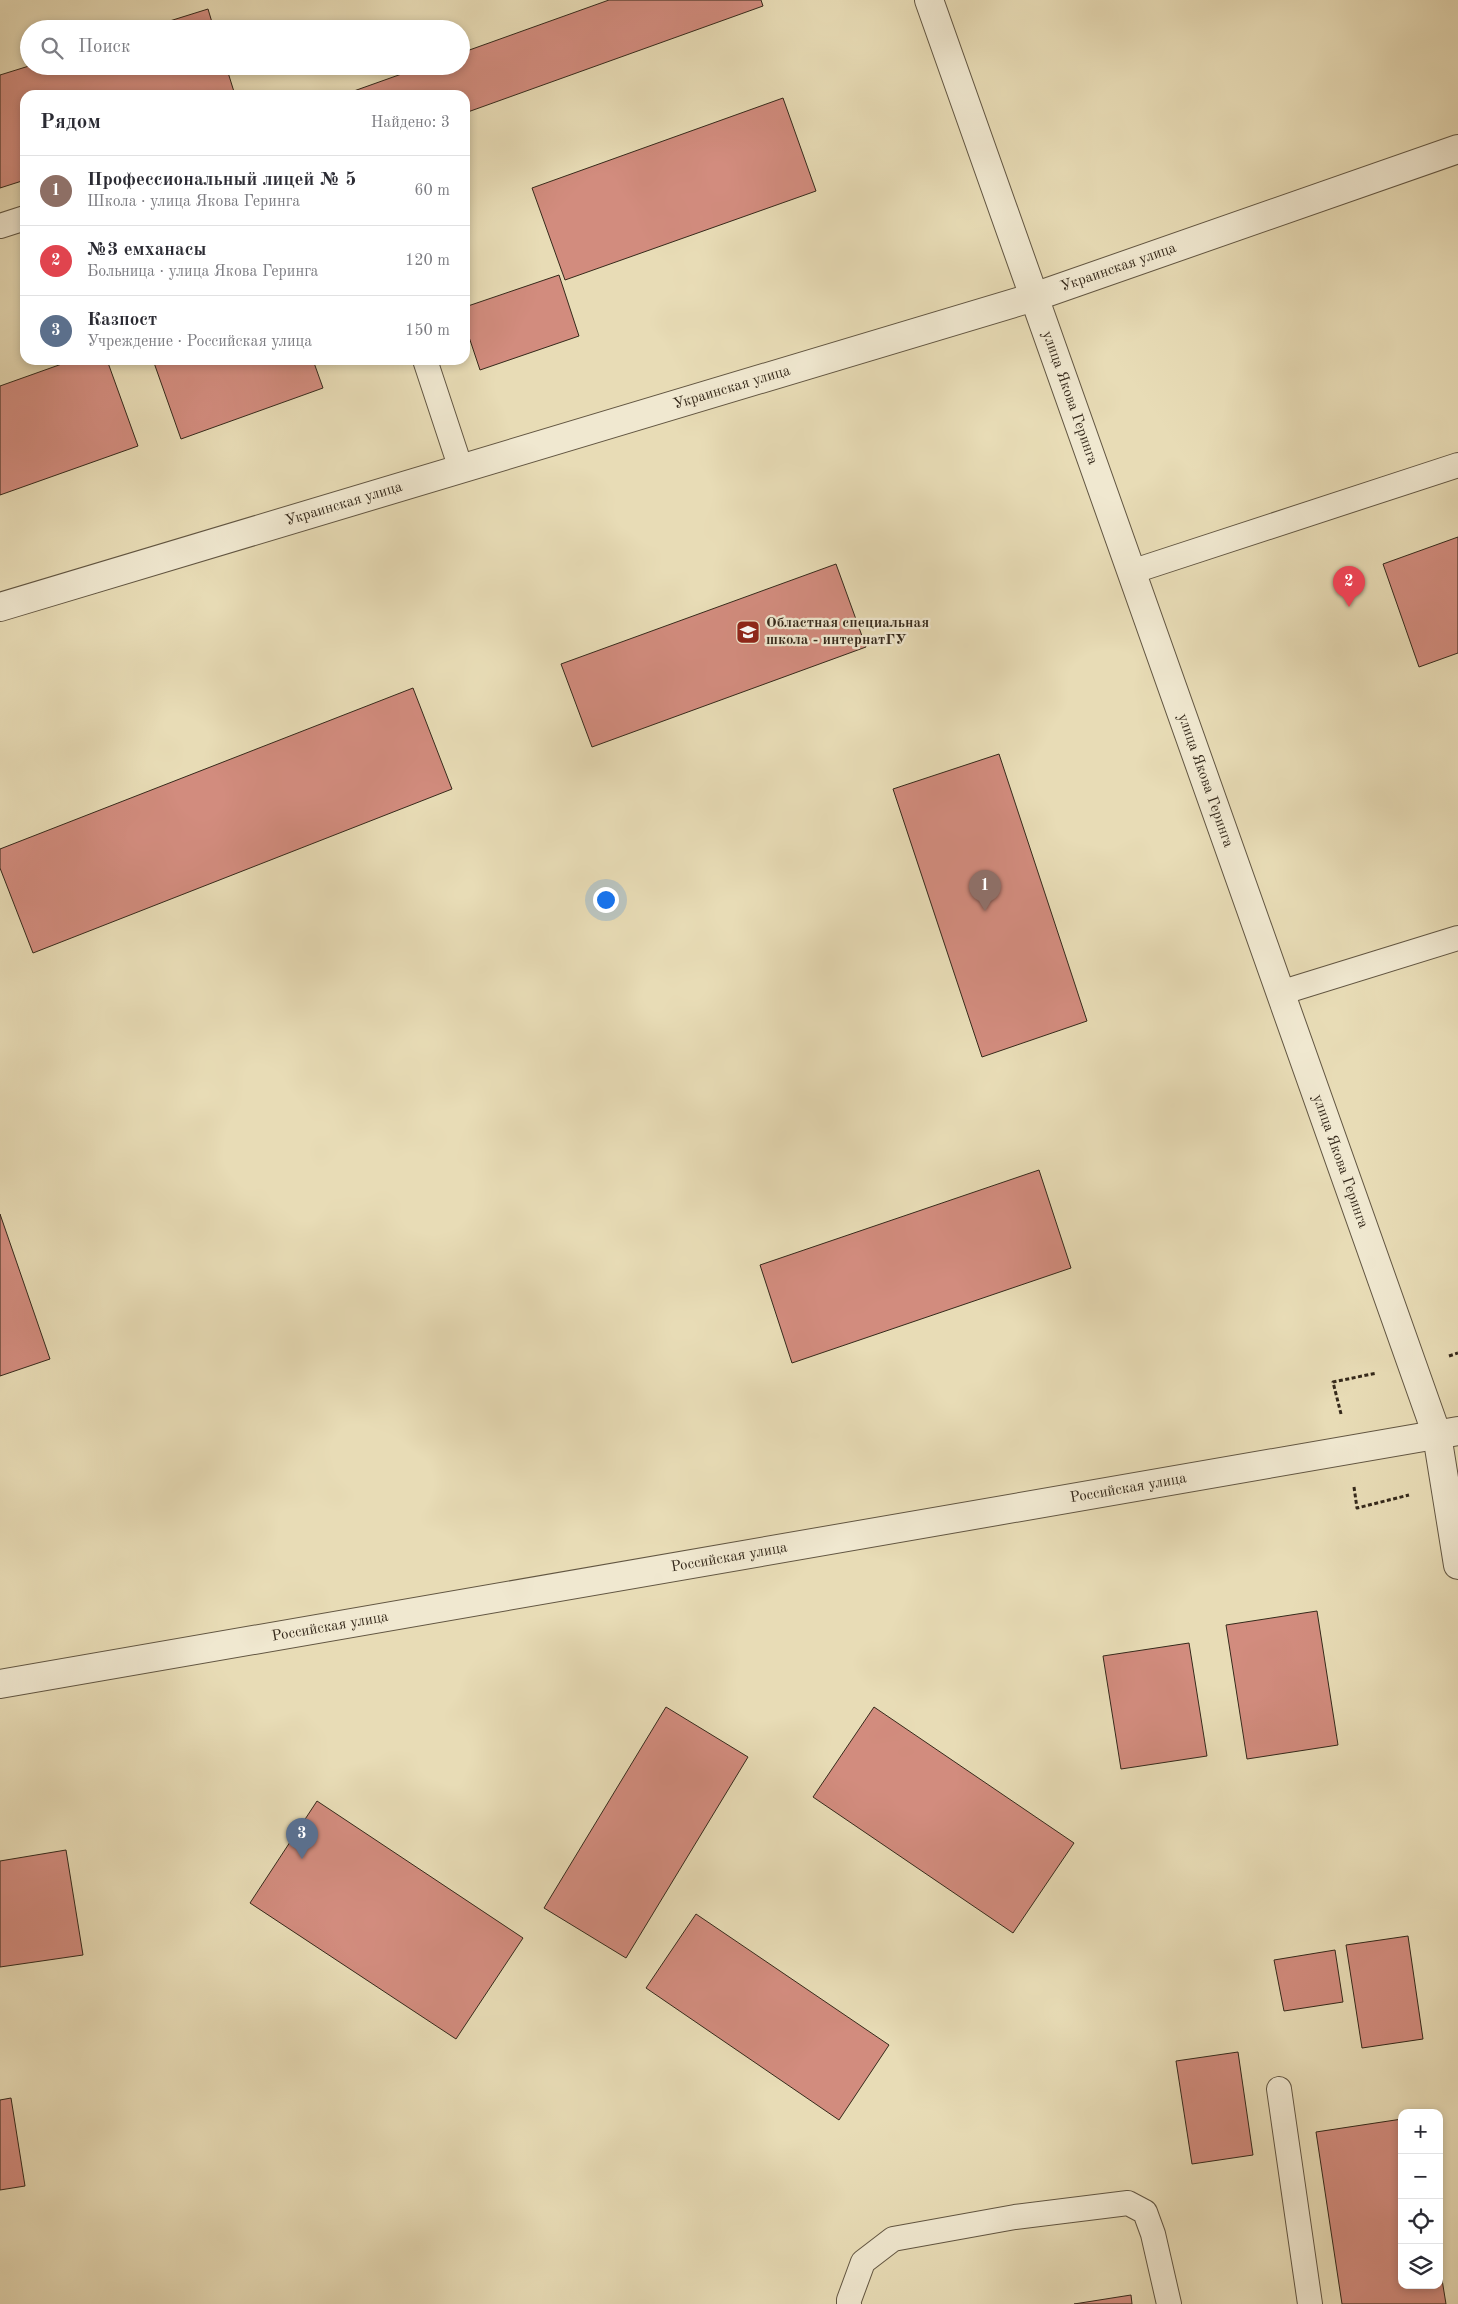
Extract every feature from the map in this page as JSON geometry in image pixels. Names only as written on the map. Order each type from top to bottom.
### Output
[{"type":"street","name":"улица Якова Геринга","points":[[929,0],[1280,993],[1448,1433],[1458,1565]]},
{"type":"street","name":"Украинская улица","points":[[0,607],[1034,297],[1458,149]]},
{"type":"street","name":"Российская улица","points":[[0,1684],[1448,1433]]},
{"type":"lane","points":[[0,226],[20,220]]},
{"type":"lane","points":[[427,365],[460,469]]},
{"type":"lane","points":[[1131,572],[1458,465]]},
{"type":"lane","points":[[1280,993],[1458,938]]},
{"type":"lane","points":[[1279,2089],[1310,2304]]},
{"type":"lane","points":[[849,2304],[863,2262],[893,2239],[1016,2217],[1128,2203],[1144,2212],[1148,2220],[1169,2304]]},
{"type":"building","points":[[609,0],[761,0],[763,6],[470,111],[470,90],[357,90],[399,75],[470,75],[470,50]]},
{"type":"building","points":[[208,9],[211,20],[173,20]]},
{"type":"building","points":[[20,69],[20,75],[229,75],[233,90],[20,90],[20,182],[0,188],[0,75]]},
{"type":"building","points":[[783,98],[816,191],[565,280],[532,188]]},
{"type":"building","points":[[559,275],[579,336],[480,370],[470,340],[470,305]]},
{"type":"building","points":[[59,365],[109,365],[138,446],[0,495],[0,386]]},
{"type":"building","points":[[155,365],[315,365],[323,388],[181,439]]},
{"type":"building","points":[[1458,537],[1458,653],[1419,667],[1383,564]]},
{"type":"building","points":[[836,564],[866,647],[592,747],[561,664]]},
{"type":"building","points":[[413,688],[452,789],[33,953],[0,868],[0,849]]},
{"type":"building","points":[[999,754],[1087,1021],[982,1057],[893,789]]},
{"type":"building","points":[[1039,1170],[1071,1268],[792,1363],[760,1265]]},
{"type":"building","points":[[0,1214],[50,1359],[0,1376]]},
{"type":"building","points":[[1317,1611],[1338,1745],[1247,1759],[1226,1625]]},
{"type":"building","points":[[1189,1643],[1207,1756],[1121,1769],[1103,1656]]},
{"type":"building","points":[[666,1707],[748,1757],[626,1958],[544,1908]]},
{"type":"building","points":[[874,1707],[1074,1843],[1013,1933],[813,1797]]},
{"type":"building","points":[[317,1801],[523,1938],[456,2039],[250,1903]]},
{"type":"building","points":[[66,1850],[83,1955],[0,1967],[0,1861]]},
{"type":"building","points":[[696,1914],[889,2045],[839,2120],[646,1988]]},
{"type":"building","points":[[1408,1936],[1423,2039],[1362,2048],[1346,1945]]},
{"type":"building","points":[[1335,1950],[1343,2002],[1284,2011],[1274,1960]]},
{"type":"building","points":[[1238,2052],[1253,2155],[1192,2164],[1176,2061]]},
{"type":"building","points":[[11,2098],[25,2186],[0,2190],[0,2100]]},
{"type":"building","points":[[1398,2120],[1398,2289],[1443,2289],[1443,2286],[1446,2304],[1342,2304],[1316,2132]]},
{"type":"building","points":[[1131,2295],[1132,2304],[1074,2304]]},
{"type":"place","name":"№3 емханасы","points":[[1349,607]]},
{"type":"place","name":"Областная специальная школа - интернатГУ","points":[[748,632]]},
{"type":"place","name":"Профессиональный лицей № 5","points":[[985,911]]},
{"type":"place","name":"Казпост","points":[[302,1859]]}]
